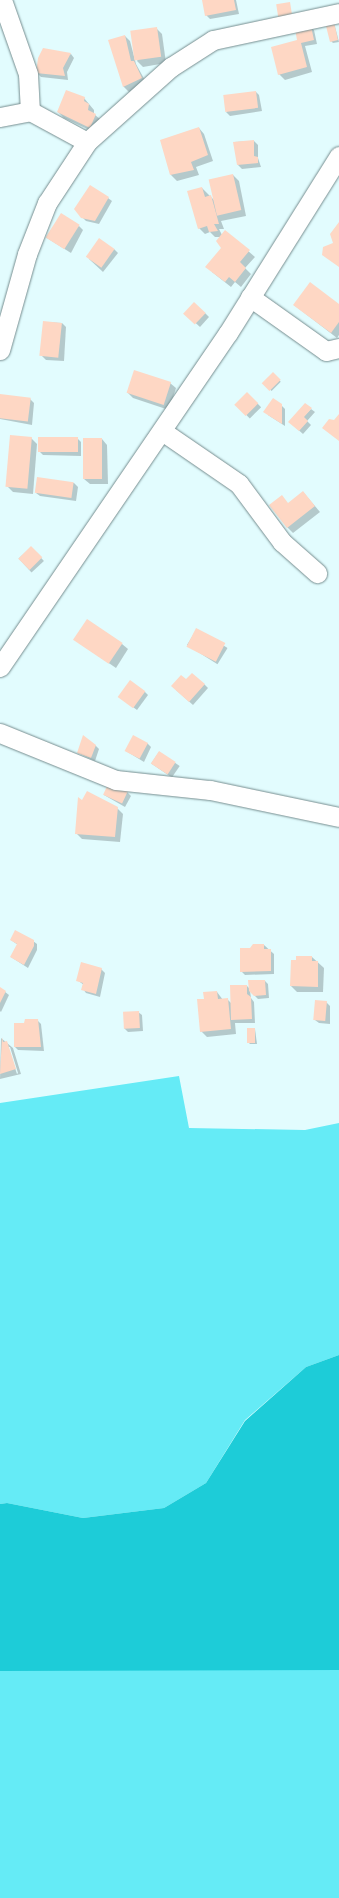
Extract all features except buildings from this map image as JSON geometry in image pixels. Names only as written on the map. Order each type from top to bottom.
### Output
[{"type":"street","points":[[2,0],[28,74],[30,111]]},
{"type":"street","points":[[0,350],[27,254],[47,203],[87,142],[171,67],[213,40],[339,12]]},
{"type":"street","points":[[0,117],[30,111],[87,142]]},
{"type":"street","points":[[0,667],[162,431],[250,298],[339,156]]},
{"type":"street","points":[[250,298],[326,351],[339,348]]},
{"type":"street","points":[[162,431],[239,484],[282,542],[318,573]]},
{"type":"street","points":[[0,733],[116,780],[210,790],[339,817]]},
{"type":"shaded area","points":[[179,1076],[189,1128],[305,1130],[339,1123],[339,1355],[306,1367],[245,1420],[206,1483],[164,1508],[83,1518],[7,1503],[0,1504],[0,1103]]},
{"type":"shaded area","points":[[339,1355],[339,1670],[0,1671],[0,1504],[7,1503],[83,1518],[164,1508],[206,1483],[245,1421],[306,1367]]},
{"type":"shaded area","points":[[0,1670],[339,1670],[339,1898],[0,1898]]}]
